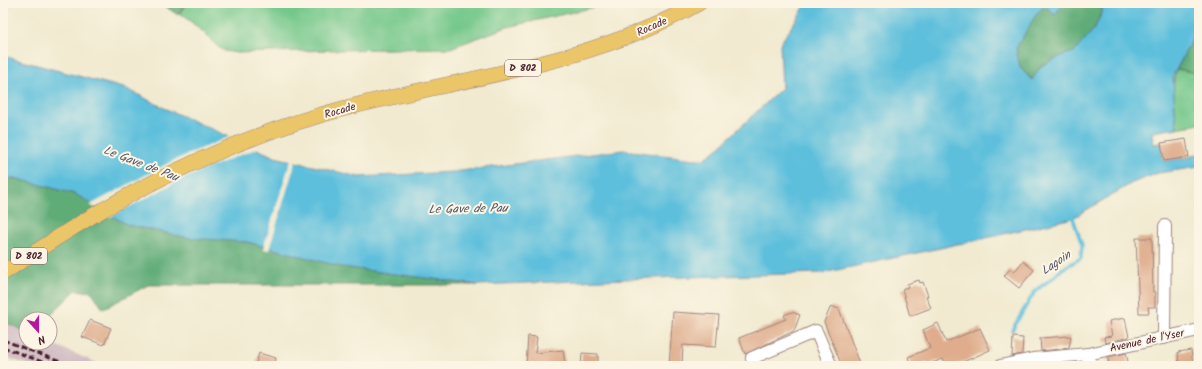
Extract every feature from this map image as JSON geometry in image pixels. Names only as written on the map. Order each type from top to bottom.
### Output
[{"type":"main road","name":"Rocade","points":[[3,273],[54,239],[115,202],[205,158],[283,128],[340,110],[528,66],[597,48],[674,17],[699,3]]},
{"type":"street","points":[[1164,226],[1164,338]]},
{"type":"street","name":"Avenue de l'Yser","points":[[1000,366],[1033,359],[1088,354],[1199,330]]},
{"type":"street","points":[[753,366],[752,358],[816,331],[831,366]]},
{"type":"street","points":[[1088,354],[1090,366]]},
{"type":"shaded area","points":[[3,321],[18,328],[18,351],[58,351],[58,346],[104,366],[31,366],[3,356]]},
{"type":"green space","points":[[154,3],[186,3],[178,15],[166,7]]},
{"type":"green space","points":[[186,3],[613,3],[507,27],[451,48],[237,53],[225,51],[218,47],[201,30],[180,13]]},
{"type":"green space","points":[[1063,3],[1102,3],[1102,11],[1095,28],[1074,52],[1061,56],[1041,66],[1033,80],[1020,68],[1016,48],[1037,13],[1045,5],[1054,15]]},
{"type":"green space","points":[[1199,25],[1199,66],[1195,73],[1177,69]]},
{"type":"green space","points":[[1199,66],[1199,124],[1177,128],[1173,90],[1177,69],[1195,73]]},
{"type":"green space","points":[[3,178],[18,179],[75,194],[128,225],[190,238],[247,242],[343,267],[478,285],[148,285],[103,309],[92,292],[76,290],[54,311],[18,311],[18,328],[3,321]]},
{"type":"water","name":"Le Gave de Pau","points":[[807,3],[1063,3],[1055,15],[1045,6],[1037,13],[1016,48],[1020,68],[1032,80],[1041,66],[1061,56],[1074,52],[1095,28],[1102,12],[1102,3],[1199,3],[1199,25],[1173,76],[1177,128],[1152,132],[1153,144],[1161,143],[1164,161],[1189,157],[1199,153],[1199,167],[1158,173],[1132,183],[1073,218],[823,273],[478,285],[342,267],[247,242],[190,238],[128,225],[75,194],[18,179],[3,178],[3,56],[127,89],[166,109],[275,157],[359,177],[453,172],[623,150],[704,159],[714,152],[782,88],[780,44]]},
{"type":"pier","points":[[231,136],[258,148],[205,169],[110,217],[90,205],[172,161]]},
{"type":"pier","points":[[291,159],[296,160],[269,250],[263,249]]},
{"type":"building","points":[[1186,139],[1189,157],[1164,161],[1161,143]]},
{"type":"building","points":[[1136,238],[1152,238],[1153,292],[1155,292],[1155,307],[1148,307],[1149,313],[1139,313]]},
{"type":"building","points":[[1023,261],[1034,270],[1019,288],[1004,276],[1010,269],[1014,272]]},
{"type":"building","points":[[919,280],[920,283],[923,282],[928,296],[926,296],[931,308],[910,316],[902,289],[908,287],[907,284]]},
{"type":"building","points":[[831,306],[839,309],[861,366],[842,366],[824,322]]},
{"type":"building","points":[[673,312],[719,315],[716,347],[683,345],[682,366],[669,366]]},
{"type":"building","points":[[792,312],[800,315],[794,331],[745,354],[739,338],[786,319],[784,315]]},
{"type":"building","points":[[1125,318],[1129,337],[1105,343],[1104,337],[1112,336],[1109,321]]},
{"type":"building","points":[[90,320],[111,328],[104,345],[82,337]]},
{"type":"building","points":[[938,323],[946,342],[980,328],[990,350],[954,366],[946,366],[943,359],[929,364],[928,362],[918,366],[911,366],[908,357],[930,348],[923,330]]},
{"type":"building","points":[[528,336],[537,337],[535,353],[563,350],[565,364],[526,366]]},
{"type":"building","points":[[1071,336],[1069,348],[1041,351],[1040,338]]},
{"type":"building","points":[[1013,337],[1023,338],[1022,354],[1012,356]]},
{"type":"building","points":[[1191,350],[1193,364],[1179,366],[1178,352]]},
{"type":"building","points":[[259,353],[276,358],[274,366],[255,366]]},
{"type":"building","points":[[582,353],[598,354],[598,366],[581,366]]},
{"type":"building","points":[[1126,353],[1129,366],[1109,366],[1108,357]]},
{"type":"waterway","name":"Lagoin","points":[[1012,330],[1035,291],[1062,269],[1081,258],[1082,245],[1072,215]]},
{"type":"railway","points":[[3,340],[71,366]]},
{"type":"railway","points":[[3,347],[53,366]]}]
